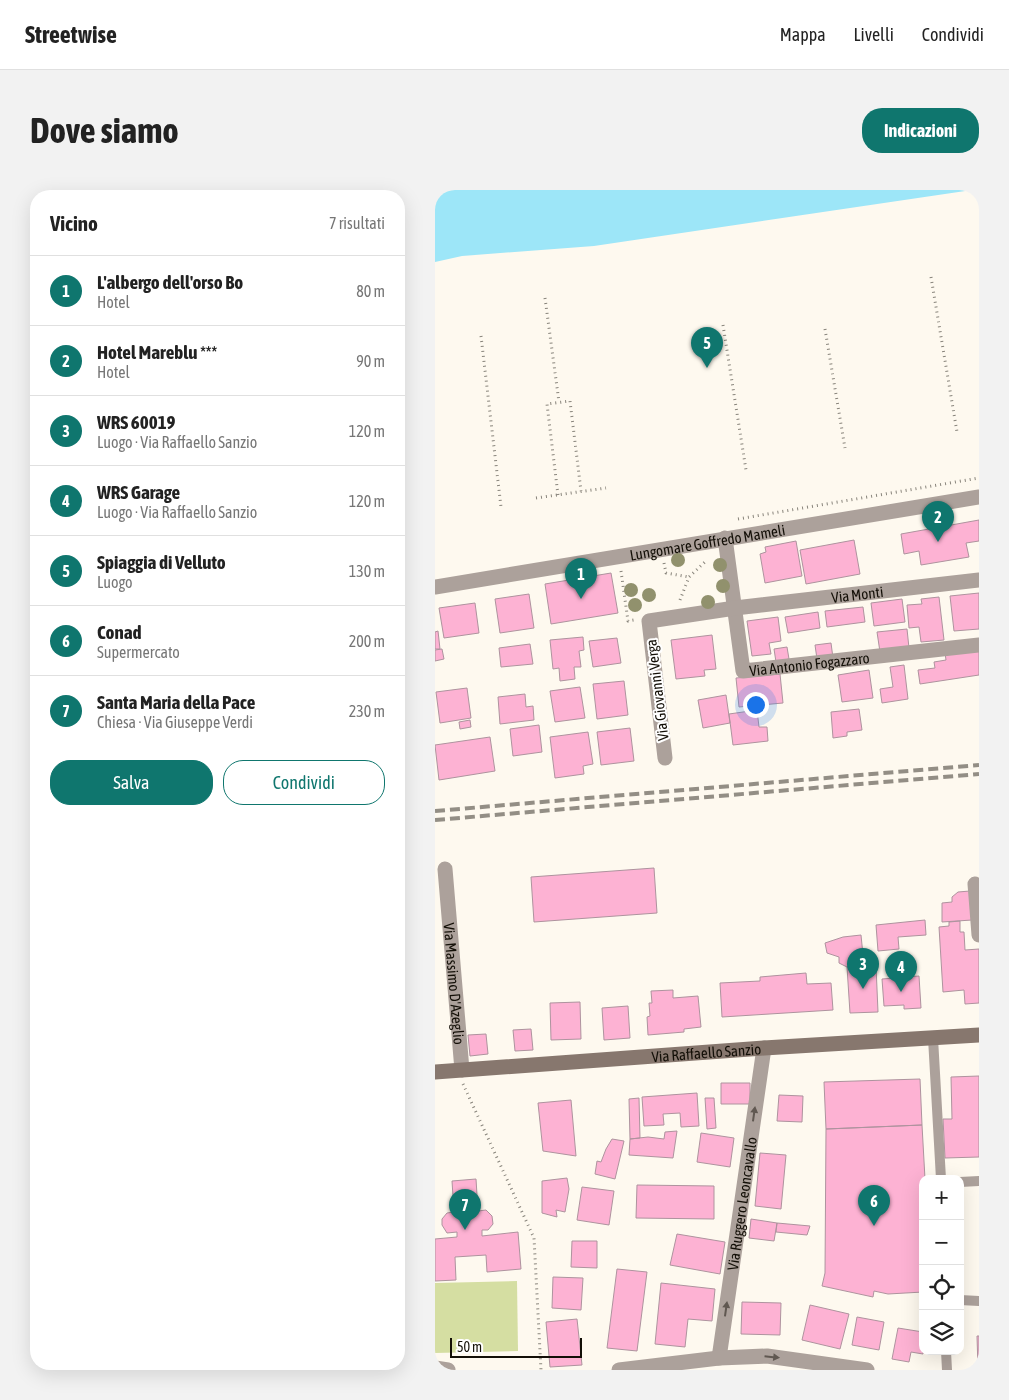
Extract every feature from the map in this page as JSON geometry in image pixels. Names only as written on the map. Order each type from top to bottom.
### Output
[{"type":"main road","name":"Via Raffaello Sanzio","points":[[435,1072],[763,1048],[979,1035]]},
{"type":"street","name":"Lungomare Goffredo Mameli","points":[[435,587],[979,497]]},
{"type":"street","name":"Via Antonio Fogazzaro","points":[[725,538],[743,671],[979,645]]},
{"type":"street","name":"Via Monti","points":[[643,620],[979,580]]},
{"type":"street","name":"Via Giovanni Verga","points":[[643,620],[665,758]]},
{"type":"street","name":"Via Massimo D'Azeglio","points":[[445,869],[462,1070]]},
{"type":"street","points":[[975,884],[979,935]]},
{"type":"street","name":"Via Ruggero Leoncavallo","points":[[719,1358],[763,1048]]},
{"type":"street","points":[[619,1370],[719,1358],[767,1356],[839,1368],[867,1370]]},
{"type":"street","points":[[435,1368],[448,1370]]},
{"type":"lane","points":[[933,1038],[941,1175]]},
{"type":"lane","points":[[964,1182],[979,1181]]},
{"type":"lane","points":[[964,1300],[979,1301]]},
{"type":"lane","points":[[947,1355],[947,1370]]},
{"type":"path","points":[[931,277],[957,432]]},
{"type":"path","points":[[545,298],[559,402]]},
{"type":"path","points":[[723,325],[746,470]]},
{"type":"path","points":[[825,329],[845,448]]},
{"type":"path","points":[[481,336],[501,507]]},
{"type":"path","points":[[558,495],[547,404],[570,401],[581,491]]},
{"type":"path","points":[[536,498],[606,488]]},
{"type":"path","points":[[678,604],[689,576],[707,560]]},
{"type":"path","points":[[620,563],[629,621],[643,620]]},
{"type":"path","points":[[462,1070],[463,1085],[534,1238],[541,1370]]},
{"type":"green space","points":[[517,1281],[518,1351],[435,1353],[435,1283]]},
{"type":"water","points":[[435,190],[972,190],[594,246],[462,256],[435,262]]},
{"type":"building","points":[[979,520],[979,541],[966,543],[969,557],[921,565],[919,551],[904,554],[901,534]]},
{"type":"building","points":[[854,540],[860,574],[806,584],[800,550]]},
{"type":"building","points":[[796,541],[802,576],[765,583],[760,554],[766,552],[765,547]]},
{"type":"building","points":[[611,573],[618,613],[551,624],[545,584]]},
{"type":"building","points":[[979,593],[979,629],[954,631],[950,596]]},
{"type":"building","points":[[529,594],[534,628],[500,633],[495,599]]},
{"type":"building","points":[[939,597],[944,640],[921,642],[919,627],[909,628],[907,605],[922,604],[921,599]]},
{"type":"building","points":[[902,599],[905,622],[874,626],[871,603]]},
{"type":"building","points":[[475,603],[479,633],[444,638],[439,608]]},
{"type":"building","points":[[863,607],[865,622],[827,627],[825,611]]},
{"type":"building","points":[[818,612],[820,628],[788,633],[785,617]]},
{"type":"building","points":[[778,617],[781,641],[769,643],[771,654],[752,656],[747,621]]},
{"type":"building","points":[[907,629],[909,648],[880,652],[877,632]]},
{"type":"building","points":[[438,631],[440,649],[435,649],[435,632]]},
{"type":"building","points":[[712,635],[716,669],[704,670],[705,676],[676,679],[671,640]]},
{"type":"building","points":[[583,637],[584,650],[579,651],[581,667],[574,667],[575,679],[560,681],[559,668],[553,669],[550,640]]},
{"type":"building","points":[[617,638],[621,663],[593,667],[589,641]]},
{"type":"building","points":[[831,643],[833,658],[817,659],[815,645]]},
{"type":"building","points":[[530,644],[533,664],[501,667],[499,648]]},
{"type":"building","points":[[787,647],[789,659],[776,662],[774,649]]},
{"type":"building","points":[[979,648],[979,675],[920,684],[918,670],[935,668],[934,662],[946,660],[945,653]]},
{"type":"building","points":[[442,649],[444,659],[435,661],[435,650]]},
{"type":"building","points":[[904,665],[908,699],[882,703],[880,689],[893,687],[890,667]]},
{"type":"building","points":[[869,670],[873,698],[842,702],[838,675]]},
{"type":"building","points":[[780,674],[783,703],[739,707],[736,678]]},
{"type":"building","points":[[624,681],[628,715],[597,719],[593,684]]},
{"type":"building","points":[[580,687],[585,718],[555,722],[550,691]]},
{"type":"building","points":[[467,688],[471,718],[440,723],[436,692]]},
{"type":"building","points":[[525,694],[526,707],[533,706],[534,720],[500,724],[498,697]]},
{"type":"building","points":[[726,695],[730,723],[703,728],[698,700]]},
{"type":"building","points":[[859,709],[862,730],[847,732],[847,736],[833,738],[831,712]]},
{"type":"building","points":[[757,710],[759,727],[767,727],[768,741],[733,745],[729,714]]},
{"type":"building","points":[[470,720],[471,727],[460,729],[459,722]]},
{"type":"building","points":[[539,725],[542,752],[513,756],[510,729]]},
{"type":"building","points":[[630,728],[634,761],[601,765],[597,732]]},
{"type":"building","points":[[588,732],[593,764],[583,766],[584,774],[555,778],[550,737]]},
{"type":"building","points":[[490,737],[495,771],[439,780],[435,745]]},
{"type":"building","points":[[654,868],[657,913],[534,922],[531,877]]},
{"type":"building","points":[[970,891],[972,920],[942,922],[942,903],[952,902],[952,897],[958,892]]},
{"type":"building","points":[[925,920],[926,935],[898,937],[899,949],[878,951],[876,925]]},
{"type":"building","points":[[960,921],[960,932],[964,932],[965,950],[979,949],[979,1003],[965,1004],[964,990],[943,992],[939,927],[949,926],[949,922]]},
{"type":"building","points":[[861,935],[864,965],[847,967],[839,963],[839,957],[827,953],[825,943],[843,937]]},
{"type":"building","points":[[876,966],[878,1012],[850,1013],[847,967]]},
{"type":"building","points":[[806,973],[807,984],[831,983],[833,1010],[722,1017],[720,983],[760,981],[760,977]]},
{"type":"building","points":[[919,976],[921,1008],[904,1009],[904,1005],[884,1006],[882,979]]},
{"type":"building","points":[[673,990],[673,998],[698,996],[701,1027],[684,1029],[684,1032],[648,1035],[647,1017],[650,1016],[649,1003],[652,1003],[651,991]]},
{"type":"building","points":[[580,1002],[581,1039],[551,1040],[550,1003]]},
{"type":"building","points":[[628,1006],[630,1038],[604,1040],[602,1008]]},
{"type":"building","points":[[531,1029],[533,1050],[515,1051],[513,1030]]},
{"type":"building","points":[[486,1034],[488,1054],[470,1056],[468,1035]]},
{"type":"building","points":[[979,1076],[979,1157],[945,1158],[943,1119],[952,1119],[951,1077]]},
{"type":"building","points":[[920,1079],[922,1125],[826,1129],[824,1082]]},
{"type":"building","points":[[721,1083],[750,1083],[750,1104],[721,1104]]},
{"type":"building","points":[[697,1093],[699,1126],[681,1127],[680,1113],[663,1114],[664,1125],[644,1126],[642,1097]]},
{"type":"building","points":[[779,1095],[803,1096],[802,1122],[777,1121]]},
{"type":"building","points":[[639,1098],[640,1138],[630,1139],[629,1099]]},
{"type":"building","points":[[705,1098],[714,1098],[716,1128],[707,1129]]},
{"type":"building","points":[[571,1100],[576,1156],[543,1151],[538,1103]]},
{"type":"building","points":[[922,1125],[925,1175],[919,1175],[919,1292],[888,1294],[874,1291],[873,1297],[822,1286],[825,1273],[826,1129]]},
{"type":"building","points":[[677,1131],[673,1158],[629,1155],[630,1139],[648,1137],[664,1139],[665,1132]]},
{"type":"building","points":[[701,1133],[734,1138],[730,1167],[697,1162]]},
{"type":"building","points":[[612,1139],[624,1141],[615,1179],[595,1174],[597,1161],[601,1162]]},
{"type":"building","points":[[760,1153],[786,1155],[781,1209],[755,1206]]},
{"type":"building","points":[[567,1178],[569,1189],[565,1212],[556,1210],[557,1217],[542,1213],[542,1181]]},
{"type":"building","points":[[476,1179],[478,1211],[486,1210],[492,1216],[493,1224],[488,1230],[482,1230],[482,1236],[518,1232],[521,1269],[487,1272],[486,1255],[455,1257],[456,1280],[435,1281],[435,1239],[457,1237],[457,1232],[447,1233],[442,1225],[442,1219],[447,1213],[454,1212],[452,1181]]},
{"type":"building","points":[[637,1185],[714,1186],[714,1219],[636,1218]]},
{"type":"building","points":[[582,1187],[614,1191],[609,1225],[577,1220]]},
{"type":"building","points":[[751,1219],[777,1223],[774,1241],[749,1238]]},
{"type":"building","points":[[777,1223],[810,1226],[807,1235],[776,1232]]},
{"type":"building","points":[[677,1234],[725,1242],[720,1274],[670,1265]]},
{"type":"building","points":[[572,1241],[597,1241],[597,1268],[571,1267]]},
{"type":"building","points":[[617,1269],[647,1272],[637,1351],[607,1348]]},
{"type":"building","points":[[553,1277],[583,1278],[581,1310],[552,1308]]},
{"type":"building","points":[[661,1283],[715,1289],[712,1321],[688,1319],[685,1347],[655,1344]]},
{"type":"building","points":[[742,1302],[781,1303],[780,1335],[741,1334]]},
{"type":"building","points":[[810,1305],[849,1314],[840,1349],[802,1340]]},
{"type":"building","points":[[857,1317],[884,1322],[879,1350],[852,1345]]},
{"type":"building","points":[[577,1319],[582,1365],[550,1367],[546,1322]]},
{"type":"building","points":[[898,1328],[919,1331],[919,1353],[911,1352],[909,1362],[892,1359]]},
{"type":"building","points":[[977,1336],[979,1336],[978,1369]]},
{"type":"railway","points":[[435,811],[979,765]]},
{"type":"railway","points":[[435,820],[979,774]]},
{"type":"place","name":"Spiaggia di Velluto","points":[[707,368]]},
{"type":"place","name":"Hotel Mareblu ***","points":[[938,542]]},
{"type":"place","name":"L'albergo dell'orso Bo","points":[[581,599]]},
{"type":"place","name":"WRS 60019","points":[[863,989]]},
{"type":"place","name":"WRS Garage","points":[[901,992]]},
{"type":"place","name":"Conad","points":[[874,1226]]},
{"type":"place","name":"Santa Maria della Pace","points":[[465,1230]]}]
